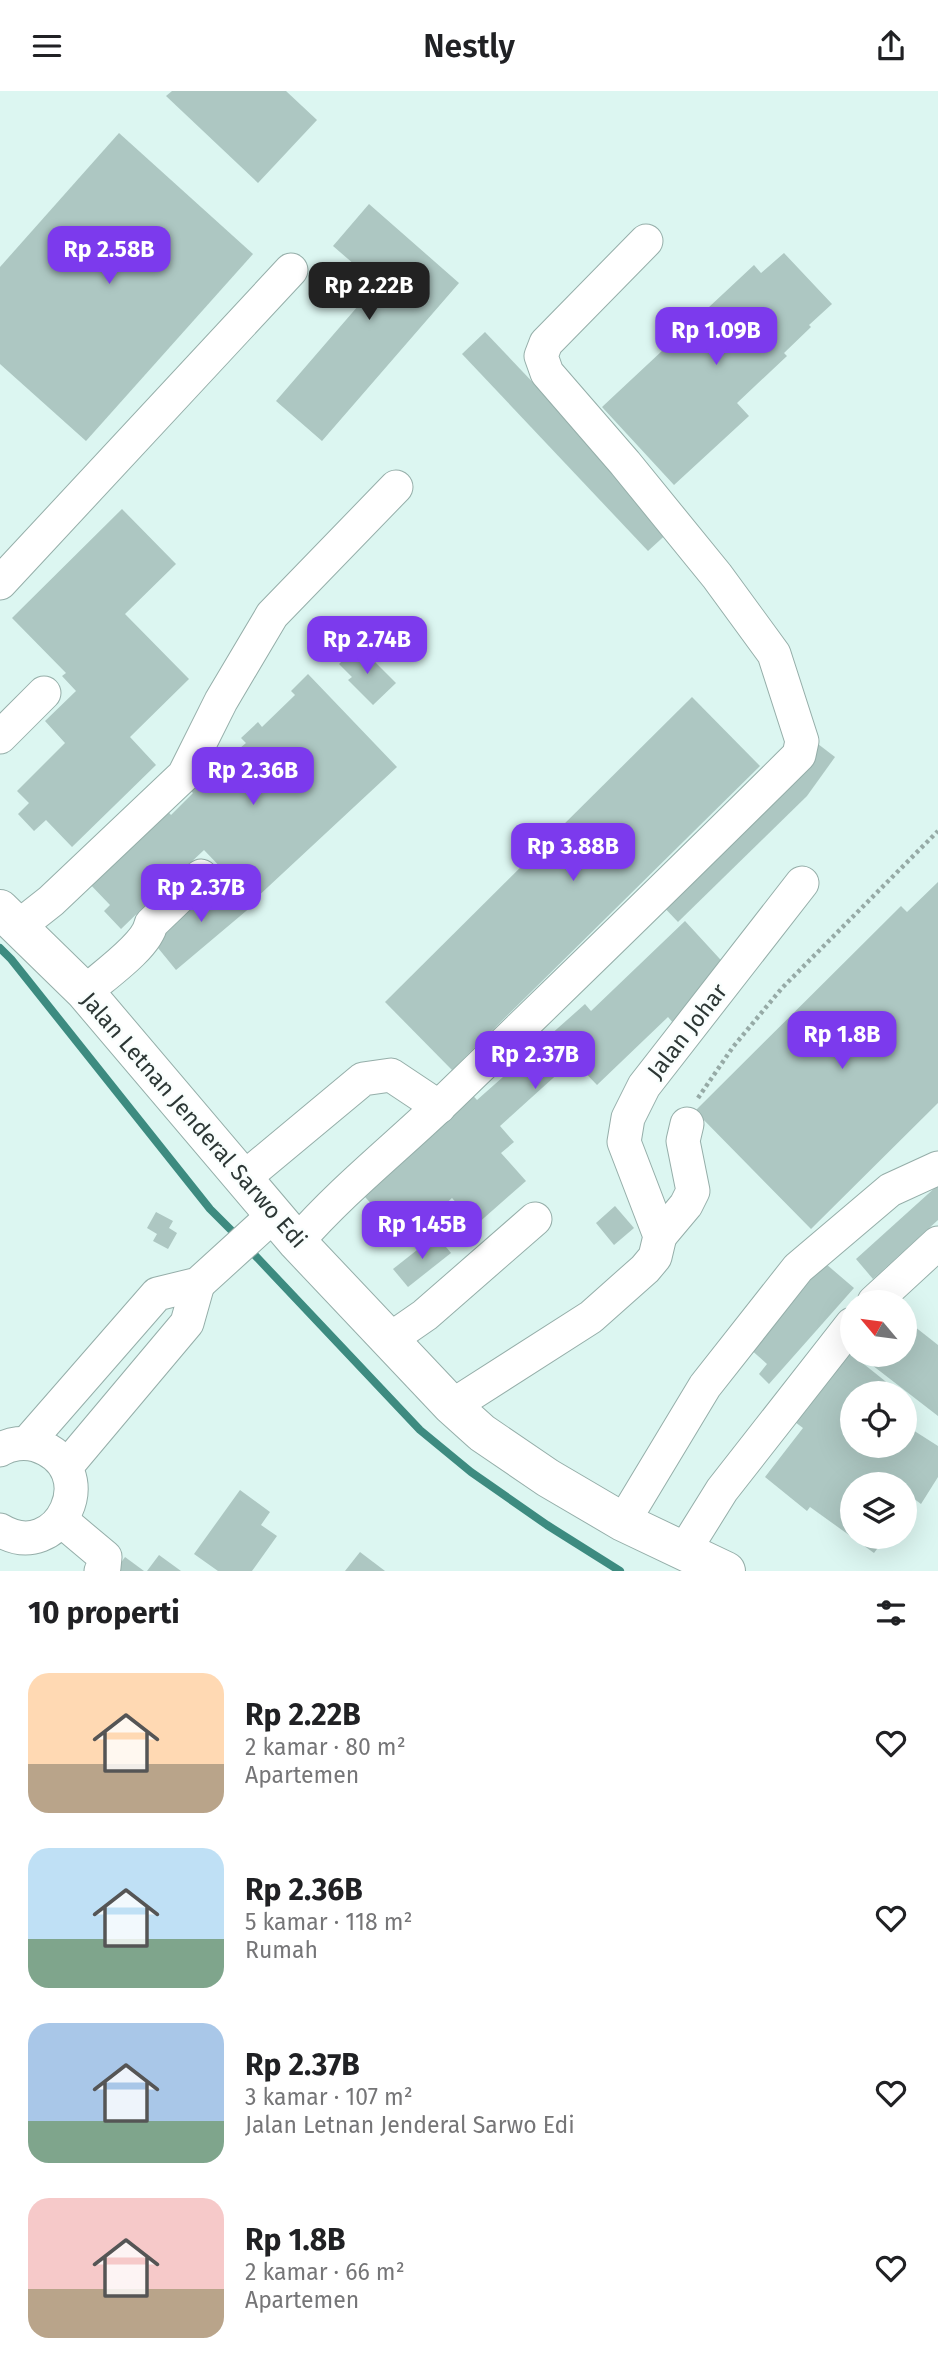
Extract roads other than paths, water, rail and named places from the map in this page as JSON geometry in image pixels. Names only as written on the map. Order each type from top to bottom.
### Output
[{"type":"main road","name":"Jalan Letnan Jenderal Sarwo Edi","points":[[9,918],[85,992],[244,1178],[277,1227],[452,1406],[482,1433],[548,1478],[624,1522],[726,1571]]},
{"type":"street","points":[[14,1447],[157,1294],[209,1273],[277,1227],[325,1210],[439,1107],[799,755],[802,741],[774,655],[717,576],[547,373],[541,356],[546,343],[646,241]]},
{"type":"street","points":[[0,583],[291,270]]},
{"type":"street","points":[[9,918],[51,901],[184,775],[221,701],[272,615],[396,487]]},
{"type":"street","points":[[0,737],[44,692]]},
{"type":"street","points":[[85,992],[115,967],[149,933],[151,924],[201,876]]},
{"type":"street","name":"Jalan Johar","points":[[660,1236],[624,1142],[628,1118],[644,1086],[802,883]]},
{"type":"street","points":[[244,1178],[363,1079],[391,1075],[439,1107]]},
{"type":"street","points":[[452,1406],[592,1317],[645,1269],[655,1257],[660,1236],[686,1205],[693,1191],[683,1141],[687,1125]]},
{"type":"street","points":[[624,1522],[705,1386],[798,1268],[890,1190],[938,1168]]},
{"type":"street","points":[[388,1339],[425,1315],[535,1219]]},
{"type":"street","points":[[887,1290],[938,1243]]},
{"type":"street","points":[[66,1467],[187,1323],[209,1273]]},
{"type":"street","points":[[684,1551],[722,1490],[840,1339]]},
{"type":"street","points":[[0,1560],[47,1529],[68,1510],[72,1488],[66,1467],[50,1450],[14,1447]]},
{"type":"street","points":[[0,1530],[10,1537],[47,1529],[105,1557],[101,1571]]},
{"type":"waterway","points":[[0,948],[210,1209],[238,1237]]},
{"type":"waterway","points":[[249,1249],[420,1430],[471,1472],[620,1571]]}]
